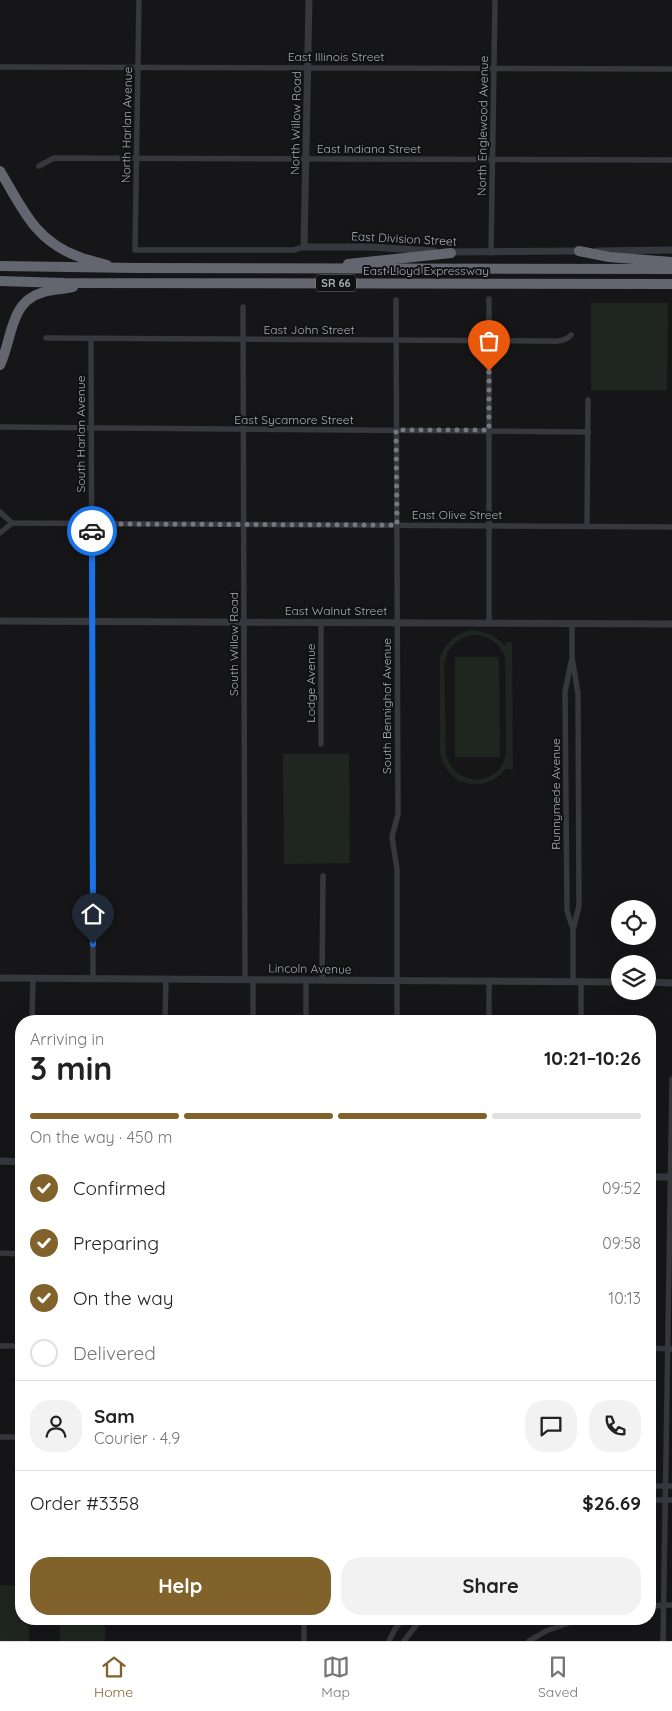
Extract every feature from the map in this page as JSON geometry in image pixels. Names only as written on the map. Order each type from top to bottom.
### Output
[{"type":"highway","name":"SR 66","points":[[0,171],[29,221],[43,236],[56,246],[77,257],[118,268]]},
{"type":"highway","points":[[580,251],[609,257],[672,262]]},
{"type":"highway","points":[[325,268],[361,261],[451,253]]},
{"type":"highway","name":"East Lloyd Expressway","points":[[0,266],[672,269]]},
{"type":"highway","name":"East Lloyd Expressway","points":[[0,281],[672,285]]},
{"type":"highway","points":[[0,365],[7,349],[12,322],[19,310],[33,296],[42,292],[92,283]]},
{"type":"street","name":"North Harlan Avenue","points":[[135,250],[139,0]]},
{"type":"street","name":"North Willow Road","points":[[304,247],[309,0]]},
{"type":"street","name":"North Englewood Avenue","points":[[491,253],[495,0]]},
{"type":"street","name":"East Illinois Street","points":[[0,67],[672,68]]},
{"type":"street","name":"East Indiana Street","points":[[39,166],[54,158],[672,160]]},
{"type":"street","name":"East Division Street","points":[[135,250],[293,250],[304,247],[370,247],[451,253],[672,250]]},
{"type":"street","points":[[489,299],[489,623]]},
{"type":"street","name":"South Bennighof Avenue","points":[[396,300],[398,814],[392,837],[397,869],[397,1015]]},
{"type":"street","name":"South Willow Road","points":[[243,307],[244,622],[249,980],[252,1015]]},
{"type":"street","name":"East John Street","points":[[46,338],[560,341],[571,336]]},
{"type":"street","name":"South Harlan Avenue","points":[[91,339],[93,979]]},
{"type":"street","points":[[587,526],[588,400]]},
{"type":"street","name":"East Sycamore Street","points":[[0,427],[588,432]]},
{"type":"street","points":[[0,512],[12,523],[0,533]]},
{"type":"street","name":"East Olive Street","points":[[12,523],[672,527]]},
{"type":"street","name":"East Walnut Street","points":[[0,621],[672,624]]},
{"type":"street","name":"Lodge Avenue","points":[[321,622],[322,744]]},
{"type":"street","name":"Runnymede Avenue","points":[[572,623],[572,658],[578,693],[579,897],[579,906],[573,930],[573,982]]},
{"type":"street","name":"Runnymede Avenue","points":[[572,658],[565,692],[567,911],[573,930]]},
{"type":"street","points":[[322,980],[323,876]]},
{"type":"street","name":"Lincoln Avenue","points":[[0,978],[611,982]]},
{"type":"street","points":[[32,1015],[33,979]]},
{"type":"street","points":[[165,1015],[166,979]]},
{"type":"street","points":[[306,980],[306,1015]]},
{"type":"street","points":[[489,981],[489,1015]]},
{"type":"street","points":[[581,1015],[582,982]]},
{"type":"street","points":[[656,982],[672,983]]},
{"type":"street","points":[[663,1641],[669,1499],[672,1079]]},
{"type":"street","points":[[0,1161],[15,1162]]},
{"type":"street","points":[[656,1177],[671,1177]]},
{"type":"street","points":[[0,1254],[15,1254]]},
{"type":"street","points":[[0,1346],[15,1346]]},
{"type":"street","points":[[656,1348],[670,1349]]},
{"type":"street","points":[[0,1437],[15,1437]]},
{"type":"street","points":[[656,1486],[669,1486]]},
{"type":"street","points":[[656,1500],[669,1499]]},
{"type":"street","points":[[656,1606],[672,1606]]},
{"type":"street","points":[[304,1625],[304,1641]]},
{"type":"street","points":[[389,1641],[398,1625]]},
{"type":"street","points":[[404,1641],[416,1625]]},
{"type":"street","points":[[529,1641],[546,1631],[563,1625]]},
{"type":"shaded area","points":[[591,303],[668,303],[667,390],[591,390]]},
{"type":"shaded area","points":[[473,630],[491,634],[506,646],[506,642],[512,642],[513,769],[506,769],[497,777],[487,782],[476,784],[466,783],[457,779],[449,772],[443,763],[440,751],[440,657],[445,647],[457,635]],"holes":[[[483,636],[492,640],[505,658],[506,751],[503,763],[497,772],[489,777],[479,779],[469,778],[460,774],[452,767],[446,756],[444,665],[448,653],[455,643],[465,637]]]},
{"type":"shaded area","points":[[455,657],[499,657],[500,757],[455,757]]},
{"type":"shaded area","points":[[283,754],[349,754],[350,863],[284,864]]},
{"type":"shaded area","points":[[0,1585],[15,1586],[15,1625],[29,1625],[29,1641],[0,1641]]},
{"type":"shaded area","points":[[60,1625],[105,1625],[105,1641],[60,1641]]},
{"type":"way so far","points":[[92,531],[92,524],[397,525],[396,430],[489,430],[489,371]]},
{"type":"route","points":[[92,531],[93,944]]}]
